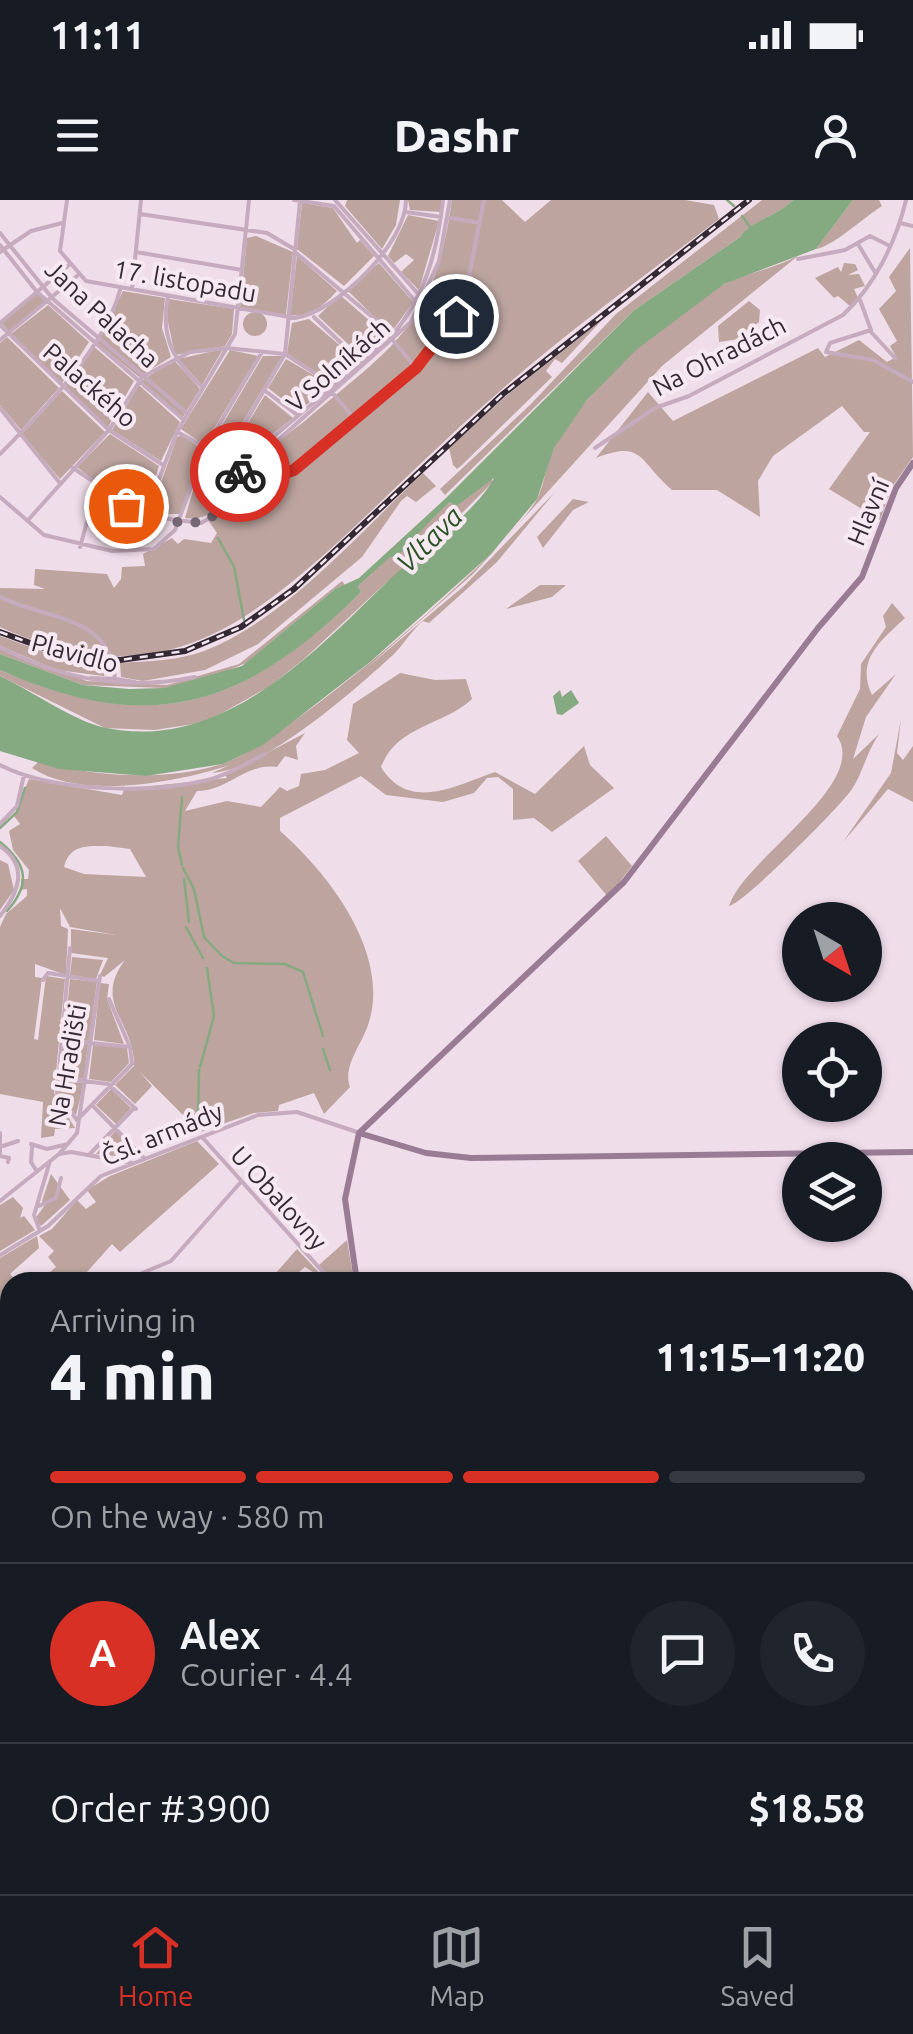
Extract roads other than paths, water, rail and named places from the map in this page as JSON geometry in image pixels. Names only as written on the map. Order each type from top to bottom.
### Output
[{"type":"street","points":[[0,340],[78,275],[60,251],[66,200]]},
{"type":"street","points":[[132,289],[141,200]]},
{"type":"street","points":[[146,516],[178,432],[235,334],[250,200]]},
{"type":"street","points":[[421,301],[338,202],[297,200],[284,354],[226,454],[240,465],[248,464],[278,475],[294,470],[416,368],[456,316],[484,200]]},
{"type":"street","points":[[362,362],[313,316],[382,257],[400,232],[406,200]]},
{"type":"street","name":"V Solníkách","points":[[248,464],[392,340],[421,301],[447,200]]},
{"type":"street","points":[[870,332],[872,324],[860,300],[900,224],[906,200]]},
{"type":"street","points":[[406,212],[481,223]]},
{"type":"street","points":[[140,214],[267,233],[342,291],[416,368]]},
{"type":"street","points":[[1,249],[31,231],[62,223]]},
{"type":"street","points":[[900,224],[911,223]]},
{"type":"street","name":"Jana Palacha","points":[[0,233],[40,290]]},
{"type":"street","points":[[798,259],[875,236],[888,245]]},
{"type":"street","points":[[858,244],[876,274]]},
{"type":"street","name":"Jana Palacha","points":[[1,249],[50,300],[184,420]]},
{"type":"street","points":[[136,252],[242,270]]},
{"type":"street","points":[[0,324],[69,264]]},
{"type":"street","name":"17. listopadu","points":[[78,275],[120,288],[287,316],[313,316]]},
{"type":"street","points":[[0,454],[62,387],[120,288]]},
{"type":"street","points":[[168,296],[165,329],[174,358],[203,388]]},
{"type":"street","name":"Na Ohradách","points":[[595,448],[655,408],[690,396],[838,318],[860,300]]},
{"type":"street","name":"Palackého","points":[[0,324],[109,430],[163,465]]},
{"type":"street","points":[[870,332],[895,358]]},
{"type":"street","points":[[870,332],[850,334],[830,343],[826,352],[873,360],[913,382]]},
{"type":"street","name":"V Solníkách","points":[[248,464],[298,416],[392,340]]},
{"type":"street","points":[[29,519],[109,430],[140,379],[174,358],[226,348],[284,354],[316,374],[355,420]]},
{"type":"street","points":[[0,497],[44,535],[80,547],[144,552],[166,540],[180,520],[206,447],[262,352]]},
{"type":"street","name":"Jana Palacha","points":[[140,379],[188,414]]},
{"type":"street","points":[[264,390],[298,416]]},
{"type":"street","points":[[0,408],[59,482]]},
{"type":"street","points":[[178,432],[206,447]]},
{"type":"street","name":"Hlavní","points":[[360,1133],[616,891],[818,628],[862,577],[896,488],[913,463]]},
{"type":"street","points":[[73,468],[107,494],[146,516],[201,523],[215,515],[248,464]]},
{"type":"street","points":[[80,547],[87,522],[107,494]]},
{"type":"street","points":[[0,597],[71,621],[98,635],[114,654],[116,679]]},
{"type":"street","name":"Plavidlo","points":[[0,647],[87,680],[143,684],[195,677]]},
{"type":"street","name":"Plavidlo","points":[[87,680],[116,679],[143,684]]},
{"type":"street","points":[[0,765],[98,788],[202,781],[265,754]]},
{"type":"street","points":[[0,824],[17,806],[30,773]]},
{"type":"street","points":[[0,846],[18,864],[16,896],[0,916]]},
{"type":"street","points":[[70,948],[57,1093],[77,1120],[132,1064],[130,1047],[109,999]]},
{"type":"street","points":[[70,956],[82,957]]},
{"type":"street","points":[[43,980],[48,974],[68,977]]},
{"type":"street","name":"Na Hradišti","points":[[3,1200],[77,1134],[100,979],[68,977]]},
{"type":"street","points":[[62,1040],[130,1047]]},
{"type":"street","points":[[58,1078],[111,1085],[135,1108],[88,1155]]},
{"type":"street","points":[[92,1105],[144,1158]]},
{"type":"street","name":"Čsl. armády","points":[[0,1255],[40,1231],[88,1185],[132,1162],[258,1115],[288,1111],[360,1133]]},
{"type":"street","points":[[0,1133],[0,1152]]},
{"type":"street","points":[[356,1272],[346,1200],[360,1133],[426,1153],[471,1158],[913,1152]]},
{"type":"street","name":"U Obalovny","points":[[201,1136],[323,1272]]},
{"type":"street","points":[[0,1152],[18,1141]]},
{"type":"street","points":[[36,1170],[30,1162],[32,1145],[69,1144]]},
{"type":"street","points":[[0,1152],[9,1158],[8,1162]]},
{"type":"street","points":[[59,1154],[132,1162]]},
{"type":"street","points":[[40,1231],[33,1220],[50,1161]]},
{"type":"street","points":[[39,1206],[56,1198],[61,1178]]},
{"type":"street","points":[[144,1272],[171,1261],[240,1183]]},
{"type":"waterway","points":[[727,200],[734,206]]},
{"type":"waterway","points":[[742,216],[750,227]]},
{"type":"waterway","points":[[218,538],[234,567],[244,620]]},
{"type":"waterway","points":[[0,828],[17,812],[25,788]]},
{"type":"waterway","points":[[182,797],[178,847],[182,865]]},
{"type":"waterway","points":[[0,842],[16,858],[23,874],[20,891],[7,911]]},
{"type":"waterway","points":[[183,868],[194,889],[204,937],[234,963],[285,964],[303,972],[323,1036]]},
{"type":"waterway","points":[[184,879],[189,922]]},
{"type":"waterway","points":[[186,927],[203,958]]},
{"type":"waterway","points":[[200,1067],[214,1016],[207,968]]},
{"type":"waterway","points":[[323,1049],[330,1070]]},
{"type":"waterway","points":[[198,1121],[199,1070]]},
{"type":"railway","points":[[0,632],[55,652],[120,660],[185,651],[241,627],[294,589],[503,394],[749,200]]},
{"type":"water label","name":"Vltava","points":[[429,539]]}]
